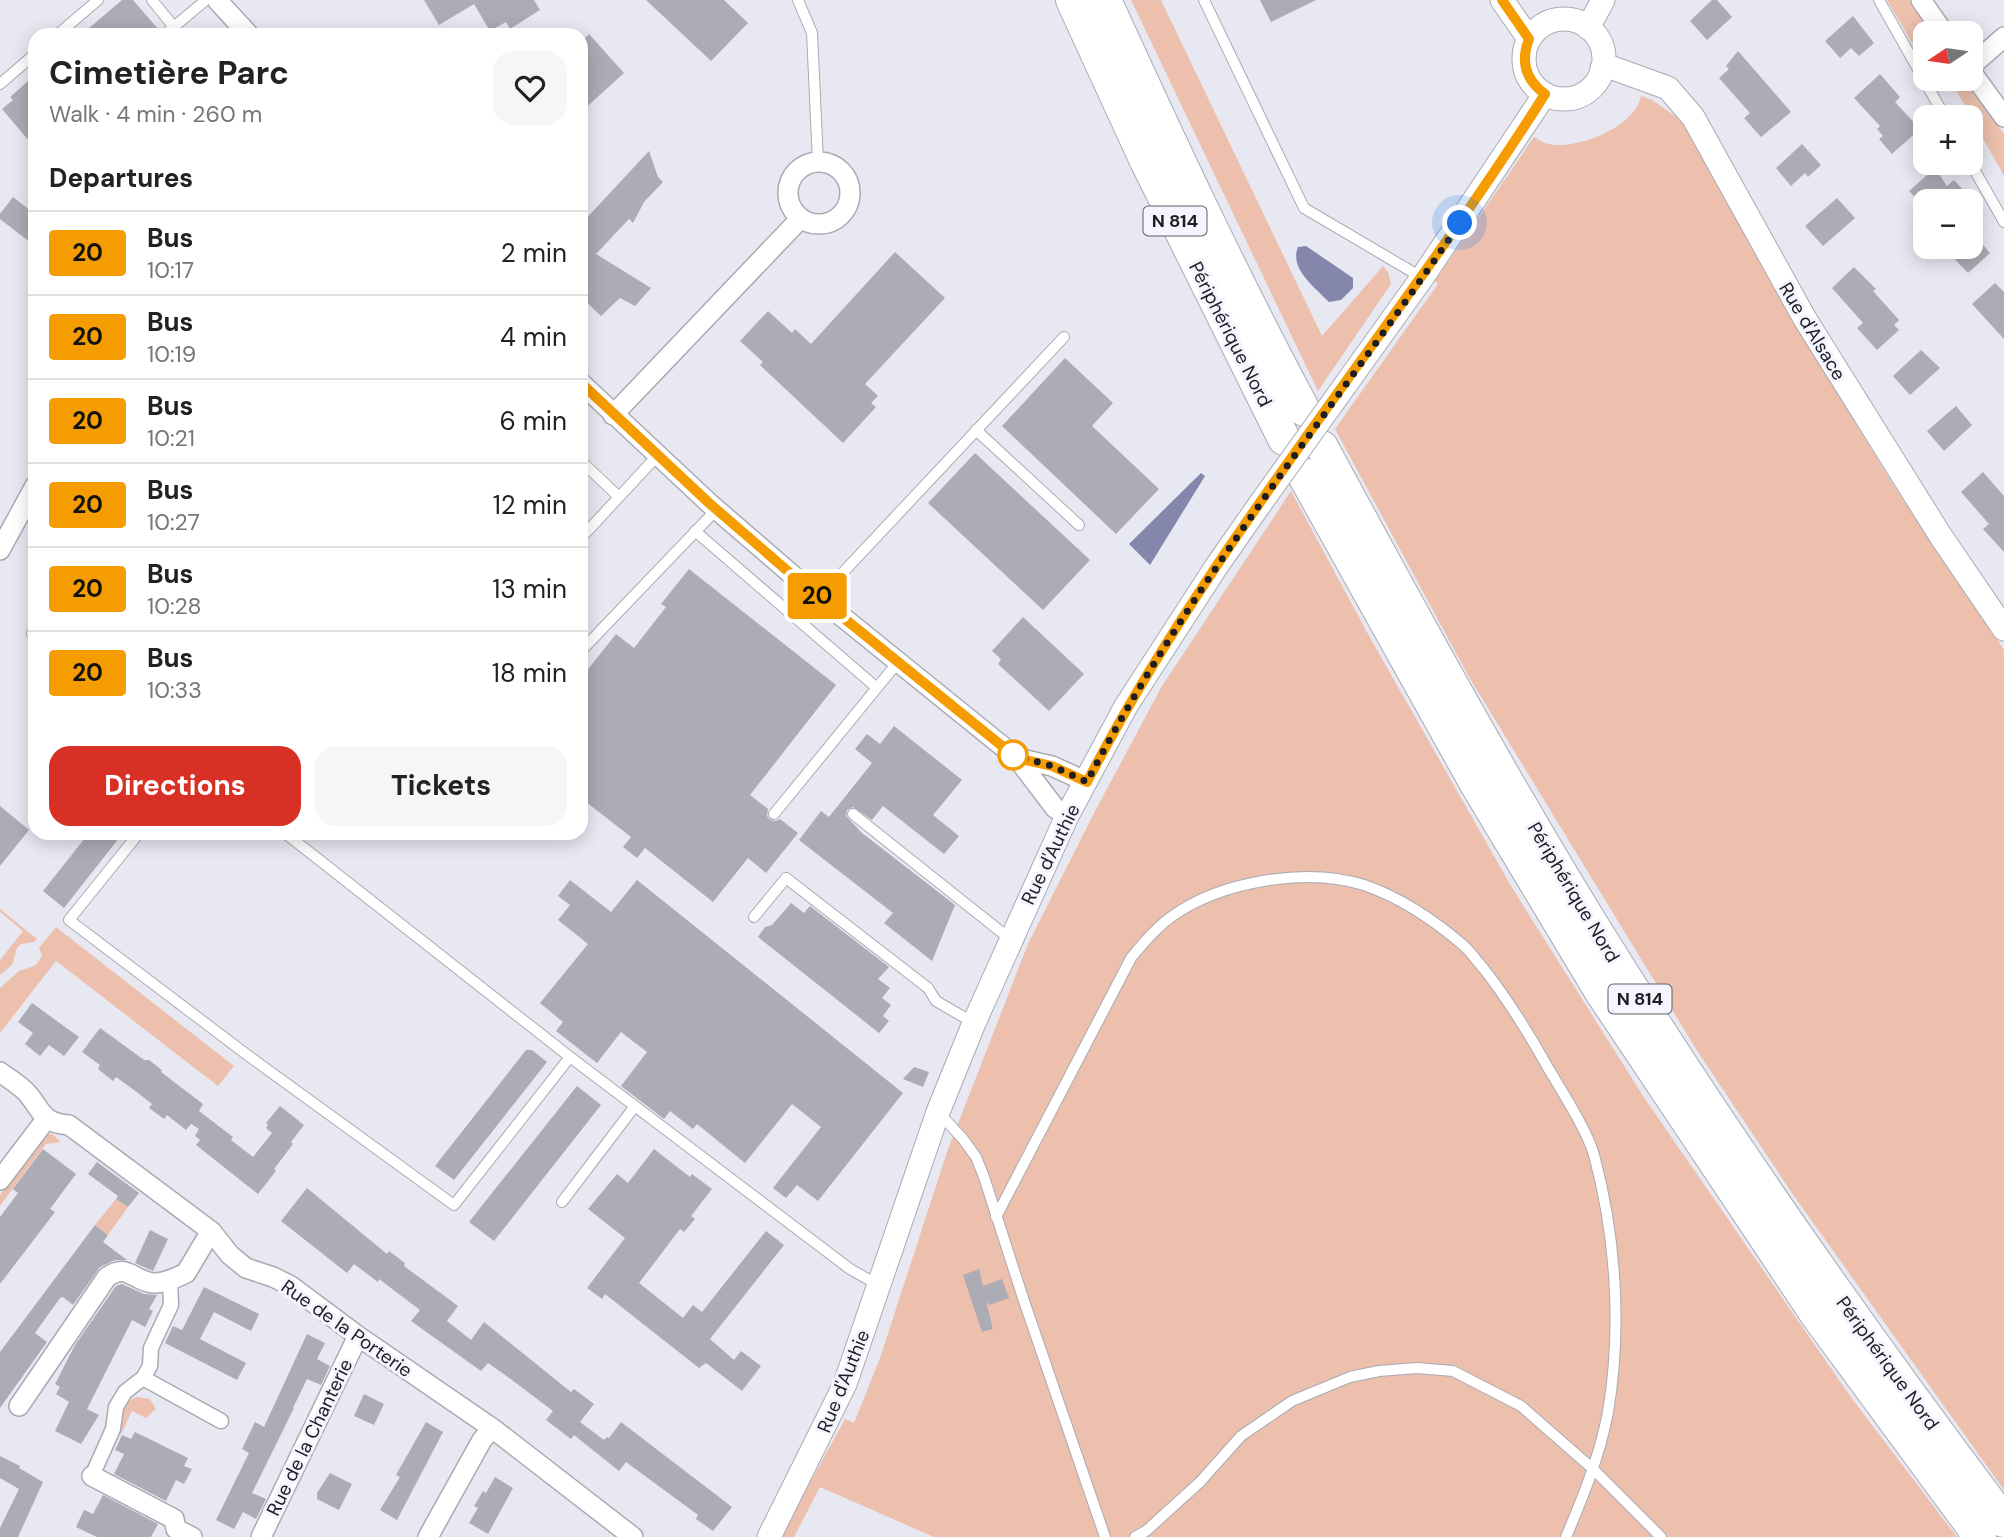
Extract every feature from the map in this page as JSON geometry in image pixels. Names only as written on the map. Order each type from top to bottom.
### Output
[{"type":"highway","name":"Périphérique Nord","points":[[1072,0],[1146,161],[1284,439]]},
{"type":"highway","name":"Périphérique Nord","points":[[1105,0],[1179,162],[1304,410]]},
{"type":"highway","name":"Périphérique Nord","points":[[1322,447],[1511,788],[1643,1004],[1747,1163],[1843,1301],[2004,1521]]},
{"type":"highway","name":"Périphérique Nord","points":[[1303,474],[1476,784],[1601,992],[1818,1317],[1980,1537]]},
{"type":"street","points":[[217,0],[243,28]]},
{"type":"street","points":[[1502,0],[1529,39]]},
{"type":"street","points":[[1588,27],[1603,0]]},
{"type":"street","points":[[1921,0],[1936,21]]},
{"type":"street","points":[[1556,20],[1578,22],[1588,27],[1601,46],[1602,68],[1598,79],[1580,95],[1569,99],[1545,94],[1530,80],[1525,70],[1525,48],[1529,39],[1545,23],[1556,20]]},
{"type":"street","points":[[1983,56],[2004,37]]},
{"type":"street","name":"Rue d'Alsace","points":[[1602,68],[1610,67],[1668,88],[1693,117],[1805,319],[1940,535],[2004,629]]},
{"type":"street","points":[[1983,87],[2004,117]]},
{"type":"street","name":"Rue d'Authie","points":[[769,1537],[845,1384],[938,1112],[974,1023],[1067,816],[1126,706],[1216,566],[1422,278],[1545,94]]},
{"type":"street","points":[[818,162],[833,165],[841,171],[847,180],[849,199],[839,216],[820,224],[801,218],[794,211],[788,192],[790,181],[803,166],[818,162]]},
{"type":"street","points":[[614,415],[801,218]]},
{"type":"street","points":[[588,390],[717,509],[819,598],[1017,758],[1055,808],[1067,816]]},
{"type":"street","points":[[0,550],[7,526],[28,496]]},
{"type":"street","points":[[1017,758],[1052,766],[1087,782]]},
{"type":"street","name":"Rue de la Porterie","points":[[0,1072],[27,1092],[38,1111],[47,1118],[56,1124],[69,1125],[211,1231],[230,1255],[246,1268],[291,1286],[492,1429],[627,1535]]},
{"type":"street","points":[[0,1180],[47,1118]]},
{"type":"street","points":[[19,1406],[107,1277],[123,1270],[149,1283],[170,1280],[186,1273],[211,1231]]},
{"type":"street","points":[[170,1280],[171,1305],[151,1348],[150,1366],[143,1377],[125,1392],[116,1407],[113,1429],[92,1476],[174,1519],[176,1530],[192,1537]]},
{"type":"street","name":"Rue de la Chanterie","points":[[261,1537],[358,1336]]},
{"type":"street","points":[[143,1377],[221,1421]]},
{"type":"street","points":[[428,1537],[482,1440],[492,1429]]},
{"type":"lane","points":[[65,28],[98,0]]},
{"type":"lane","points":[[152,0],[174,27],[206,0]]},
{"type":"lane","points":[[798,0],[812,33],[818,162]]},
{"type":"lane","points":[[1203,0],[1304,208],[1422,278]]},
{"type":"lane","points":[[1879,0],[1938,105]]},
{"type":"lane","points":[[0,84],[28,60]]},
{"type":"lane","points":[[1977,175],[2004,222]]},
{"type":"lane","points":[[819,598],[1064,337]]},
{"type":"lane","points":[[976,430],[1079,525]]},
{"type":"lane","points":[[588,530],[658,455]]},
{"type":"lane","points":[[588,468],[619,497]]},
{"type":"lane","points":[[588,644],[717,509]]},
{"type":"lane","points":[[695,531],[877,688]]},
{"type":"lane","points":[[774,814],[898,662]]},
{"type":"lane","points":[[853,814],[1011,939]]},
{"type":"lane","points":[[133,840],[69,920],[246,1054],[454,1205],[570,1057]]},
{"type":"lane","points":[[294,840],[570,1057],[850,1269],[880,1286]]},
{"type":"lane","points":[[996,1217],[1130,958],[1172,916],[1232,888],[1259,881],[1304,877],[1363,885],[1411,908],[1465,946],[1505,995],[1593,1152],[1604,1200],[1610,1247],[1615,1337],[1608,1412],[1592,1469],[1566,1537]]},
{"type":"lane","points":[[754,917],[786,878],[928,988],[936,1001],[974,1023]]},
{"type":"lane","points":[[562,1202],[635,1106]]},
{"type":"lane","points":[[938,1112],[976,1157],[1105,1537]]},
{"type":"lane","points":[[1135,1537],[1146,1531],[1200,1482],[1241,1437],[1292,1401],[1350,1377],[1379,1370],[1417,1368],[1453,1371],[1521,1406],[1592,1469],[1661,1537]]},
{"type":"shaded area","points":[[1131,0],[1161,0],[1322,336],[1383,266],[1388,272],[1391,284],[1318,391]]},
{"type":"shaded area","points":[[1887,0],[1909,0],[1924,21],[1913,21],[1912,43]]},
{"type":"shaded area","points":[[1957,91],[1974,91],[2004,134],[2004,176],[1983,138],[1983,105],[1964,105]]},
{"type":"shaded area","points":[[1641,96],[1652,100],[1681,120],[1819,363],[1892,483],[2004,650],[2004,1490],[1794,1196],[1696,1049],[1469,677],[1335,429],[1438,284],[1435,281],[1534,137],[1554,145],[1566,145],[1593,138],[1629,117]]},
{"type":"shaded area","points":[[1291,491],[1368,634],[1511,886],[1643,1096],[1850,1396],[1957,1537],[934,1537],[820,1487],[794,1537],[780,1537],[845,1419],[854,1423],[880,1358],[947,1152],[1028,944],[1162,686]]},
{"type":"shaded area","points":[[0,909],[37,939],[21,944],[17,948],[12,965],[0,975],[0,960],[23,931],[0,912]]},
{"type":"shaded area","points":[[56,927],[234,1066],[218,1086],[56,961],[0,1033],[0,988],[19,971],[36,965],[42,956],[39,948]]},
{"type":"shaded area","points":[[48,1134],[61,1142],[46,1144],[0,1206],[0,1195],[42,1138]]},
{"type":"shaded area","points":[[116,1199],[128,1207],[108,1235],[95,1225]]},
{"type":"shaded area","points":[[136,1397],[150,1399],[156,1409],[146,1418],[132,1411],[121,1434],[118,1434],[123,1407]]},
{"type":"water","points":[[1306,246],[1353,278],[1353,288],[1341,300],[1329,302],[1300,270],[1296,255],[1298,247]]},
{"type":"water","points":[[1201,473],[1205,476],[1150,565],[1129,544]]},
{"type":"building","points":[[122,0],[133,0],[157,28],[89,28]]},
{"type":"building","points":[[424,0],[534,0],[540,10],[512,28],[506,22],[495,28],[488,28],[474,4],[439,25]]},
{"type":"building","points":[[646,0],[724,0],[748,23],[711,61]]},
{"type":"building","points":[[1260,0],[1316,0],[1271,22]]},
{"type":"building","points":[[1712,0],[1717,0],[1732,17],[1707,40],[1690,21]]},
{"type":"building","points":[[1853,16],[1874,43],[1859,56],[1851,48],[1840,58],[1825,41]]},
{"type":"building","points":[[588,35],[624,73],[588,106]]},
{"type":"building","points":[[1738,51],[1791,112],[1761,137],[1744,118],[1750,113],[1719,78],[1729,69],[1726,66]]},
{"type":"building","points":[[1880,74],[1900,97],[1895,102],[1913,121],[1913,135],[1892,154],[1879,139],[1883,136],[1877,129],[1880,126],[1854,98]]},
{"type":"building","points":[[28,81],[28,140],[2,109],[13,100],[10,97]]},
{"type":"building","points":[[1802,144],[1821,165],[1808,177],[1805,173],[1791,186],[1776,168]]},
{"type":"building","points":[[649,151],[658,177],[663,182],[644,202],[633,223],[629,219],[596,254],[651,288],[635,306],[620,298],[601,316],[588,304],[588,216]]},
{"type":"building","points":[[1927,175],[1940,175],[1947,186],[1954,180],[1962,189],[1913,189],[1913,195],[1909,191]]},
{"type":"building","points":[[13,197],[28,209],[28,241],[0,219],[0,214]]},
{"type":"building","points":[[1837,198],[1855,218],[1823,246],[1805,226]]},
{"type":"building","points":[[1983,245],[1990,253],[1968,273],[1955,259],[1983,259]]},
{"type":"building","points":[[895,252],[945,298],[865,384],[878,396],[871,403],[876,407],[843,443],[760,365],[763,362],[740,341],[768,311],[792,333],[795,329],[811,344]]},
{"type":"building","points":[[1854,267],[1876,289],[1873,291],[1899,320],[1894,325],[1899,330],[1877,350],[1857,328],[1863,323],[1832,288]]},
{"type":"building","points":[[1995,283],[2004,292],[2004,339],[1972,304]]},
{"type":"building","points":[[1921,350],[1940,368],[1910,395],[1893,376]]},
{"type":"building","points":[[1065,358],[1113,403],[1092,426],[1159,489],[1116,534],[1002,426]]},
{"type":"building","points":[[1956,406],[1972,425],[1944,451],[1927,431]]},
{"type":"building","points":[[975,453],[1090,560],[1043,610],[928,503]]},
{"type":"building","points":[[1983,472],[2004,496],[2004,552],[1983,529],[1989,524],[1961,492]]},
{"type":"building","points":[[689,569],[836,685],[750,795],[768,809],[767,816],[770,820],[780,819],[798,833],[766,873],[748,858],[713,902],[645,848],[637,858],[623,847],[631,837],[588,803],[588,669],[616,634],[634,648],[666,607],[661,604]]},
{"type":"building","points":[[1023,617],[1084,674],[1049,711],[998,664],[1001,659],[992,651]]},
{"type":"building","points":[[894,726],[962,780],[933,815],[959,836],[944,854],[883,806],[872,820],[853,807],[847,810],[846,816],[862,833],[955,905],[932,961],[884,923],[893,913],[799,840],[821,811],[829,817],[872,763],[855,749],[867,734],[880,744]]},
{"type":"building","points":[[0,806],[28,831],[0,866]]},
{"type":"building","points":[[83,840],[117,840],[64,908],[43,891]]},
{"type":"building","points":[[570,880],[611,912],[637,880],[903,1093],[818,1201],[797,1185],[786,1198],[773,1188],[821,1127],[792,1104],[745,1163],[697,1124],[693,1129],[670,1111],[664,1119],[621,1086],[647,1052],[621,1032],[597,1063],[556,1031],[563,1022],[540,1003],[588,944],[558,920],[570,905],[558,896]]},
{"type":"building","points":[[791,903],[804,913],[810,906],[889,967],[878,979],[890,988],[882,998],[891,1005],[883,1016],[889,1021],[879,1033],[758,937]]},
{"type":"building","points":[[32,1003],[79,1037],[64,1056],[49,1045],[40,1056],[25,1044],[33,1033],[18,1022]]},
{"type":"building","points":[[100,1028],[144,1060],[149,1060],[203,1104],[199,1111],[233,1137],[231,1140],[253,1157],[272,1133],[266,1128],[266,1123],[280,1106],[304,1125],[274,1169],[276,1171],[258,1194],[196,1145],[200,1140],[195,1136],[199,1129],[191,1124],[186,1130],[167,1115],[164,1119],[149,1108],[152,1104],[134,1090],[116,1077],[113,1081],[98,1069],[100,1065],[82,1052]]},
{"type":"building","points":[[526,1050],[532,1050],[547,1062],[454,1180],[435,1166]]},
{"type":"building","points":[[914,1067],[929,1072],[923,1087],[903,1079]]},
{"type":"building","points":[[577,1086],[601,1105],[494,1241],[469,1222]]},
{"type":"building","points":[[43,1149],[76,1174],[50,1209],[55,1212],[0,1284],[0,1217],[18,1193],[13,1189]]},
{"type":"building","points":[[654,1149],[690,1177],[692,1174],[712,1189],[691,1216],[695,1219],[684,1232],[680,1229],[639,1283],[683,1318],[693,1305],[702,1312],[766,1231],[784,1245],[710,1339],[734,1360],[741,1351],[761,1366],[742,1391],[706,1363],[699,1368],[605,1294],[602,1299],[587,1288],[625,1238],[588,1209],[617,1174],[628,1183]]},
{"type":"building","points":[[97,1162],[139,1193],[128,1207],[116,1199],[118,1196],[88,1174]]},
{"type":"building","points":[[307,1188],[387,1254],[389,1251],[405,1263],[404,1266],[458,1306],[447,1321],[471,1340],[484,1322],[571,1392],[574,1389],[594,1404],[580,1422],[604,1440],[609,1438],[621,1422],[732,1507],[713,1531],[696,1519],[698,1515],[626,1462],[619,1471],[574,1435],[571,1439],[546,1420],[553,1411],[488,1363],[481,1371],[411,1321],[420,1310],[379,1279],[378,1282],[354,1264],[347,1273],[281,1221]]},
{"type":"building","points":[[95,1225],[108,1235],[103,1242],[127,1260],[115,1260],[100,1267],[73,1305],[63,1297],[60,1298],[35,1333],[47,1342],[0,1408],[0,1352]]},
{"type":"building","points":[[150,1230],[168,1239],[153,1271],[135,1263]]},
{"type":"building","points":[[979,1269],[983,1286],[1002,1279],[1009,1298],[989,1305],[986,1301],[993,1329],[982,1332],[963,1275]]},
{"type":"building","points":[[122,1284],[144,1294],[157,1295],[149,1309],[153,1311],[145,1327],[132,1320],[87,1409],[99,1415],[81,1444],[55,1431],[69,1402],[56,1394],[60,1387],[55,1384],[75,1345],[116,1286]]},
{"type":"building","points":[[204,1287],[259,1314],[251,1331],[214,1312],[200,1339],[246,1363],[237,1380],[165,1343],[173,1326],[182,1330]]},
{"type":"building","points":[[307,1334],[325,1343],[317,1359],[330,1366],[321,1385],[307,1379],[252,1493],[266,1499],[256,1519],[243,1512],[234,1529],[216,1520],[249,1453],[242,1449],[255,1422],[264,1427]]},
{"type":"building","points":[[364,1394],[384,1404],[374,1425],[354,1416]]},
{"type":"building","points":[[426,1422],[443,1432],[397,1520],[380,1510],[400,1477],[396,1475]]},
{"type":"building","points":[[135,1432],[188,1458],[184,1466],[192,1469],[184,1484],[176,1480],[166,1501],[114,1474],[124,1454],[115,1450],[122,1435],[131,1439]]},
{"type":"building","points":[[0,1456],[43,1482],[18,1537],[0,1537],[0,1528],[19,1489],[0,1478]]},
{"type":"building","points":[[330,1473],[352,1484],[339,1510],[317,1499],[317,1493]]},
{"type":"building","points":[[495,1477],[513,1488],[488,1534],[469,1523],[478,1508],[474,1506]]},
{"type":"building","points":[[103,1495],[158,1524],[151,1537],[97,1537],[76,1527],[84,1510],[93,1514]]},
{"type":"bus line","name":"20","points":[[588,390],[709,503],[819,598],[1017,758],[1052,766],[1087,782],[1126,706],[1216,566],[1424,275],[1545,94],[1536,88],[1525,70],[1525,48],[1529,39],[1502,0]]},
{"type":"route","points":[[1013,755],[1052,766],[1087,782],[1126,706],[1216,566],[1460,223]]}]
